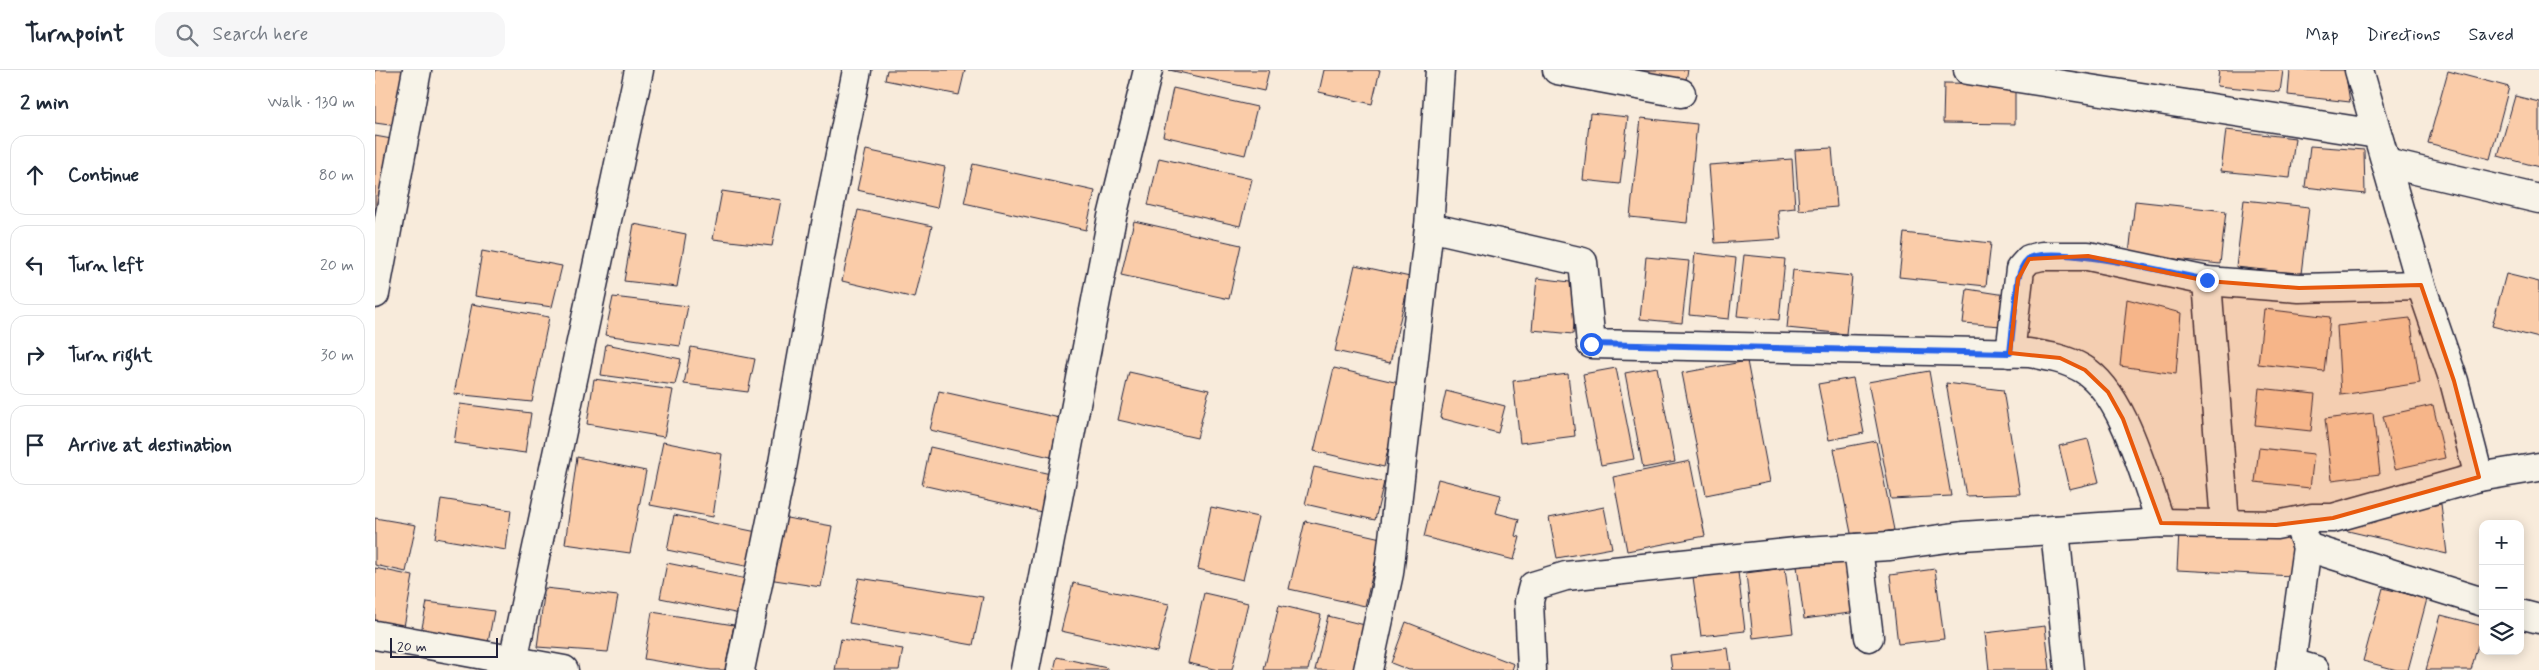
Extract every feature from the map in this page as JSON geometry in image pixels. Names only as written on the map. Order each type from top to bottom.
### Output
[{"type":"street","points":[[375,294],[417,70]]},
{"type":"street","points":[[512,665],[639,70]]},
{"type":"street","points":[[740,670],[783,463],[826,224],[857,70]]},
{"type":"street","points":[[1025,670],[1112,217],[1148,70]]},
{"type":"street","points":[[1368,670],[1389,573],[1429,227],[1440,70]]},
{"type":"street","points":[[1557,70],[1681,93]]},
{"type":"street","points":[[1968,70],[2377,134]]},
{"type":"street","points":[[2359,70],[2421,285],[2454,381],[2479,477]]},
{"type":"street","points":[[2386,163],[2539,199]]},
{"type":"street","points":[[1429,227],[1583,262],[1591,344],[2029,353],[2059,358],[2085,370],[2108,392],[2123,419],[2161,524]]},
{"type":"street","points":[[2010,353],[2020,269],[2029,258],[2041,256],[2088,256],[2207,280],[2299,288],[2421,285]]},
{"type":"street","points":[[2207,280],[2225,524]]},
{"type":"street","points":[[2298,668],[2303,535],[2312,518],[2333,518],[2479,477],[2539,467]]},
{"type":"street","points":[[1532,670],[1529,601],[1533,586],[1566,576],[1962,536],[2161,524],[2276,526],[2479,601]]},
{"type":"street","points":[[2055,530],[2069,670]]},
{"type":"street","points":[[1858,548],[1869,637]]},
{"type":"street","points":[[2524,615],[2539,619]]},
{"type":"street","points":[[375,635],[512,665],[564,670]]},
{"type":"highlighted area","points":[[2088,256],[2207,281],[2299,288],[2421,285],[2454,381],[2479,477],[2333,518],[2276,525],[2161,523],[2123,419],[2108,392],[2085,370],[2060,358],[2010,353],[2018,279],[2029,259]]},
{"type":"building","points":[[375,70],[408,70],[397,126],[375,123]]},
{"type":"building","points":[[887,70],[965,70],[959,95],[885,80]]},
{"type":"building","points":[[1169,70],[1269,70],[1264,91]]},
{"type":"building","points":[[1324,70],[1380,70],[1372,104],[1319,92]]},
{"type":"building","points":[[1617,70],[1688,70],[1685,84]]},
{"type":"building","points":[[2219,70],[2283,70],[2280,92],[2217,86]]},
{"type":"building","points":[[2290,70],[2345,70],[2350,102],[2288,95]]},
{"type":"building","points":[[2448,71],[2509,87],[2490,159],[2428,143]]},
{"type":"building","points":[[1944,83],[2015,84],[2015,124],[1943,123]]},
{"type":"building","points":[[1173,88],[1257,107],[1245,155],[1163,136]]},
{"type":"building","points":[[2515,96],[2539,102],[2539,167],[2498,156]]},
{"type":"building","points":[[1590,113],[1628,117],[1620,184],[1583,180]]},
{"type":"building","points":[[1641,118],[1697,124],[1687,223],[1630,217]]},
{"type":"building","points":[[2226,130],[2295,138],[2290,178],[2221,171]]},
{"type":"building","points":[[375,136],[397,140],[375,222]]},
{"type":"building","points":[[2310,146],[2364,150],[2365,194],[2305,187]]},
{"type":"building","points":[[1832,148],[1837,207],[1799,210],[1795,150]]},
{"type":"building","points":[[866,150],[945,167],[937,208],[857,190]]},
{"type":"building","points":[[1159,158],[1252,179],[1240,226],[1148,205]]},
{"type":"building","points":[[1792,159],[1795,208],[1778,210],[1781,239],[1715,243],[1709,165]]},
{"type":"building","points":[[973,164],[1095,191],[1086,230],[964,203]]},
{"type":"building","points":[[722,191],[781,200],[772,246],[713,239]]},
{"type":"building","points":[[2244,200],[2309,207],[2301,274],[2236,267]]},
{"type":"building","points":[[2135,201],[2226,211],[2220,264],[2129,254]]},
{"type":"building","points":[[858,210],[932,226],[915,298],[842,281]]},
{"type":"building","points":[[1134,221],[1241,245],[1229,299],[1121,275]]},
{"type":"building","points":[[634,224],[686,234],[677,287],[624,281]]},
{"type":"building","points":[[1904,233],[1991,243],[1986,286],[1899,277]]},
{"type":"building","points":[[482,251],[562,266],[552,307],[475,296]]},
{"type":"building","points":[[1695,253],[1736,258],[1729,319],[1689,315]]},
{"type":"building","points":[[1744,255],[1785,259],[1779,320],[1737,316]]},
{"type":"building","points":[[1646,257],[1689,261],[1682,323],[1640,319]]},
{"type":"building","points":[[1355,265],[1410,277],[1390,363],[1335,351]]},
{"type":"building","points":[[1793,270],[1852,276],[1846,334],[1787,328]]},
{"type":"building","points":[[2506,274],[2539,282],[2539,338],[2492,326]]},
{"type":"building","points":[[1537,278],[1578,283],[1573,334],[1532,330]]},
{"type":"building","points":[[1967,289],[2006,295],[2001,326],[1963,323]]},
{"type":"building","points":[[613,297],[688,306],[680,346],[605,335]]},
{"type":"building","points":[[2127,299],[2181,313],[2176,374],[2120,366]]},
{"type":"building","points":[[472,304],[549,317],[532,402],[454,394]]},
{"type":"building","points":[[2264,309],[2330,317],[2324,371],[2258,364]]},
{"type":"building","points":[[2410,318],[2420,383],[2341,395],[2337,326]]},
{"type":"building","points":[[606,344],[681,359],[675,385],[601,375]]},
{"type":"building","points":[[691,347],[755,359],[748,392],[684,384]]},
{"type":"building","points":[[1747,361],[1770,482],[1706,495],[1682,373]]},
{"type":"building","points":[[1657,367],[1675,462],[1643,468],[1625,373]]},
{"type":"building","points":[[1334,368],[1403,384],[1384,467],[1314,451]]},
{"type":"building","points":[[1616,368],[1634,459],[1601,465],[1583,374]]},
{"type":"building","points":[[1929,371],[1951,496],[1891,499],[1868,382]]},
{"type":"building","points":[[1129,372],[1209,390],[1197,438],[1118,420]]},
{"type":"building","points":[[1568,374],[1575,436],[1520,443],[1513,381]]},
{"type":"building","points":[[1853,378],[1864,433],[1829,440],[1818,384]]},
{"type":"building","points":[[594,379],[673,390],[664,437],[587,424]]},
{"type":"building","points":[[1946,383],[2003,390],[2020,494],[1966,496]]},
{"type":"building","points":[[2259,388],[2315,394],[2311,431],[2255,425]]},
{"type":"building","points":[[939,391],[1064,419],[1055,458],[930,430]]},
{"type":"building","points":[[1446,391],[1505,406],[1498,433],[1440,418]]},
{"type":"building","points":[[460,404],[531,413],[525,453],[454,443]]},
{"type":"building","points":[[2433,405],[2445,458],[2395,469],[2383,416]]},
{"type":"building","points":[[2373,413],[2380,474],[2332,480],[2325,419]]},
{"type":"building","points":[[2088,439],[2099,482],[2069,489],[2059,446]]},
{"type":"building","points":[[1876,441],[1894,530],[1852,538],[1834,449]]},
{"type":"building","points":[[663,442],[722,454],[713,517],[650,505]]},
{"type":"building","points":[[930,447],[1055,475],[1046,513],[922,485]]},
{"type":"building","points":[[2259,448],[2314,454],[2310,488],[2255,482]]},
{"type":"building","points":[[577,457],[646,471],[630,553],[565,544]]},
{"type":"building","points":[[1690,461],[1705,536],[1627,551],[1613,477]]},
{"type":"building","points":[[1314,467],[1384,482],[1375,520],[1305,504]]},
{"type":"building","points":[[1438,479],[1501,495],[1496,513],[1519,519],[1515,536],[1520,537],[1514,560],[1424,537]]},
{"type":"building","points":[[441,499],[511,510],[506,550],[435,538]]},
{"type":"building","points":[[2441,504],[2447,554],[2335,528],[2333,522]]},
{"type":"building","points":[[1211,507],[1258,517],[1243,580],[1198,569]]},
{"type":"building","points":[[1604,507],[1612,548],[1557,558],[1549,518]]},
{"type":"building","points":[[674,515],[757,532],[750,567],[667,550]]},
{"type":"building","points":[[781,517],[832,526],[821,587],[768,579]]},
{"type":"building","points":[[375,518],[416,525],[406,572],[375,565]]},
{"type":"building","points":[[1305,521],[1381,538],[1365,606],[1289,589]]},
{"type":"building","points":[[2179,532],[2295,537],[2293,576],[2177,570]]},
{"type":"building","points":[[1852,559],[1858,612],[1804,619],[1797,566]]},
{"type":"building","points":[[667,563],[747,579],[740,614],[660,598]]},
{"type":"building","points":[[375,568],[413,576],[402,638],[375,632]]},
{"type":"building","points":[[1785,568],[1793,633],[1753,638],[1746,573]]},
{"type":"building","points":[[1935,569],[1944,639],[1898,644],[1890,575]]},
{"type":"building","points":[[1738,572],[1745,631],[1701,636],[1693,577]]},
{"type":"building","points":[[859,578],[983,597],[973,645],[849,623]]},
{"type":"building","points":[[1073,583],[1169,604],[1157,652],[1061,631]]},
{"type":"building","points":[[545,588],[618,596],[608,652],[537,647]]},
{"type":"building","points":[[2383,588],[2427,599],[2408,670],[2397,670],[2363,661]]},
{"type":"building","points":[[1204,593],[1248,603],[1232,670],[1218,670],[1188,663]]},
{"type":"building","points":[[427,602],[494,611],[487,648],[420,638]]},
{"type":"building","points":[[1279,605],[1321,615],[1308,670],[1264,670]]},
{"type":"building","points":[[652,612],[734,625],[725,670],[711,670],[644,659]]},
{"type":"building","points":[[2441,615],[2479,625],[2479,641],[2471,670],[2426,670]]},
{"type":"building","points":[[1328,616],[1369,626],[1358,670],[1315,670]]},
{"type":"building","points":[[1406,622],[1514,664],[1512,670],[1409,670],[1391,663]]},
{"type":"building","points":[[2045,626],[2050,670],[1989,670],[1985,633]]},
{"type":"building","points":[[841,639],[903,649],[899,670],[835,670]]},
{"type":"building","points":[[1728,648],[1731,670],[1672,670],[1670,655]]},
{"type":"building","points":[[1057,657],[1107,668],[1107,670],[1054,670]]},
{"type":"route","points":[[1591,344],[2010,353],[2018,279],[2020,269],[2029,258],[2041,256],[2088,256],[2207,280]]}]
